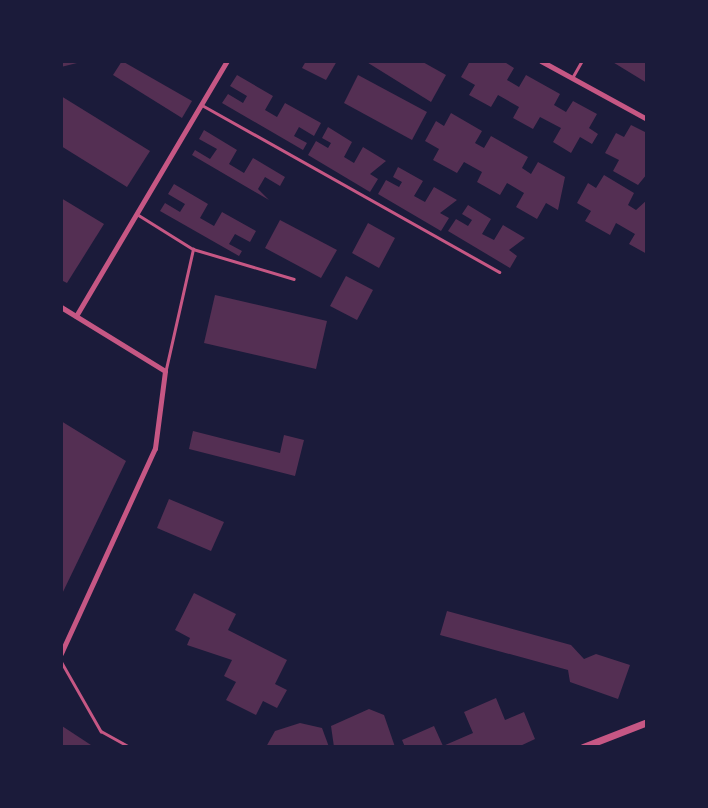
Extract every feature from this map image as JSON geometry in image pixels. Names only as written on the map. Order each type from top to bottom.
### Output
[{"type":"street","points":[[76,316],[227,61]]},
{"type":"street","points":[[541,61],[646,116]]},
{"type":"street","points":[[61,307],[165,371],[155,448],[61,653]]},
{"type":"street","points":[[583,747],[647,722]]},
{"type":"lane","points":[[572,78],[582,61]]},
{"type":"lane","points":[[202,105],[499,272]]},
{"type":"lane","points":[[137,214],[193,249],[294,279]]},
{"type":"lane","points":[[165,371],[193,249]]},
{"type":"lane","points":[[61,661],[101,731],[130,747]]},
{"type":"building","points":[[61,61],[80,61],[81,62],[61,67]]},
{"type":"building","points":[[122,61],[192,101],[182,118],[113,75]]},
{"type":"building","points":[[306,61],[337,61],[326,80],[302,68]]},
{"type":"building","points":[[365,61],[421,61],[446,75],[431,102]]},
{"type":"building","points":[[470,61],[503,61],[514,68],[507,80],[519,87],[526,75],[560,94],[554,105],[566,112],[573,101],[597,114],[589,128],[598,134],[592,144],[580,137],[571,153],[553,142],[561,128],[540,117],[533,129],[513,118],[519,107],[498,95],[491,107],[469,95],[475,85],[461,77]]},
{"type":"building","points":[[611,61],[647,61],[647,83]]},
{"type":"building","points":[[237,75],[273,96],[265,110],[277,117],[285,103],[321,123],[314,136],[299,127],[294,136],[307,143],[303,150],[222,103],[228,94],[243,103],[247,96],[230,86]]},
{"type":"building","points":[[358,75],[427,112],[412,140],[344,103]]},
{"type":"building","points":[[61,96],[150,151],[127,187],[61,146]]},
{"type":"building","points":[[451,113],[482,131],[475,143],[484,148],[491,136],[528,157],[522,168],[531,174],[538,162],[565,177],[558,210],[546,203],[537,219],[516,207],[524,193],[507,183],[500,195],[477,182],[482,172],[464,162],[457,173],[433,160],[439,149],[425,141],[436,121],[444,126]]},
{"type":"building","points":[[631,125],[647,133],[647,174],[638,185],[613,171],[619,160],[605,153],[616,133],[624,137]]},
{"type":"building","points":[[328,127],[352,142],[344,157],[354,163],[363,147],[386,161],[370,174],[378,179],[370,192],[308,155],[316,141],[328,148],[331,143],[322,138]]},
{"type":"building","points":[[204,130],[237,150],[229,164],[244,173],[253,158],[285,177],[280,186],[265,177],[258,189],[269,200],[192,155],[195,150],[210,159],[217,149],[199,139]]},
{"type":"building","points":[[398,167],[423,181],[414,196],[425,202],[434,187],[457,200],[440,213],[449,218],[441,231],[378,194],[386,180],[399,187],[402,182],[393,177]]},
{"type":"building","points":[[604,175],[634,193],[628,205],[636,210],[647,200],[647,254],[629,244],[635,234],[616,223],[610,235],[585,221],[591,211],[577,203],[588,183],[596,188]]},
{"type":"building","points":[[174,184],[208,204],[200,218],[214,226],[222,212],[256,231],[250,242],[235,234],[229,244],[242,251],[239,256],[160,211],[165,203],[180,212],[185,204],[168,194]]},
{"type":"building","points":[[61,198],[104,224],[67,283],[61,280]]},
{"type":"building","points":[[468,205],[491,219],[482,234],[494,240],[503,225],[525,238],[509,250],[517,256],[510,268],[448,231],[456,219],[468,226],[472,220],[462,214]]},
{"type":"building","points":[[280,220],[337,250],[321,278],[265,248]]},
{"type":"building","points":[[368,223],[395,238],[379,268],[352,253]]},
{"type":"building","points":[[346,276],[373,290],[357,320],[330,306]]},
{"type":"building","points":[[215,295],[327,321],[316,369],[204,343]]},
{"type":"building","points":[[61,421],[126,461],[61,596]]},
{"type":"building","points":[[193,431],[280,453],[284,435],[304,440],[295,476],[189,449]]},
{"type":"building","points":[[169,499],[224,522],[211,551],[157,528]]},
{"type":"building","points":[[194,593],[236,614],[228,630],[287,660],[275,684],[287,690],[277,708],[263,701],[256,715],[226,700],[236,682],[224,676],[232,660],[187,645],[190,638],[175,630]]},
{"type":"building","points":[[447,611],[571,645],[584,659],[596,654],[630,665],[618,699],[570,682],[568,670],[440,635]]},
{"type":"building","points":[[496,698],[505,720],[524,712],[535,739],[518,747],[405,747],[402,740],[434,726],[443,746],[473,733],[464,712]]},
{"type":"building","points":[[369,709],[384,715],[395,747],[334,747],[331,726]]},
{"type":"building","points":[[300,723],[322,728],[329,747],[266,747],[275,731]]},
{"type":"building","points":[[62,726],[94,747],[61,747]]}]
